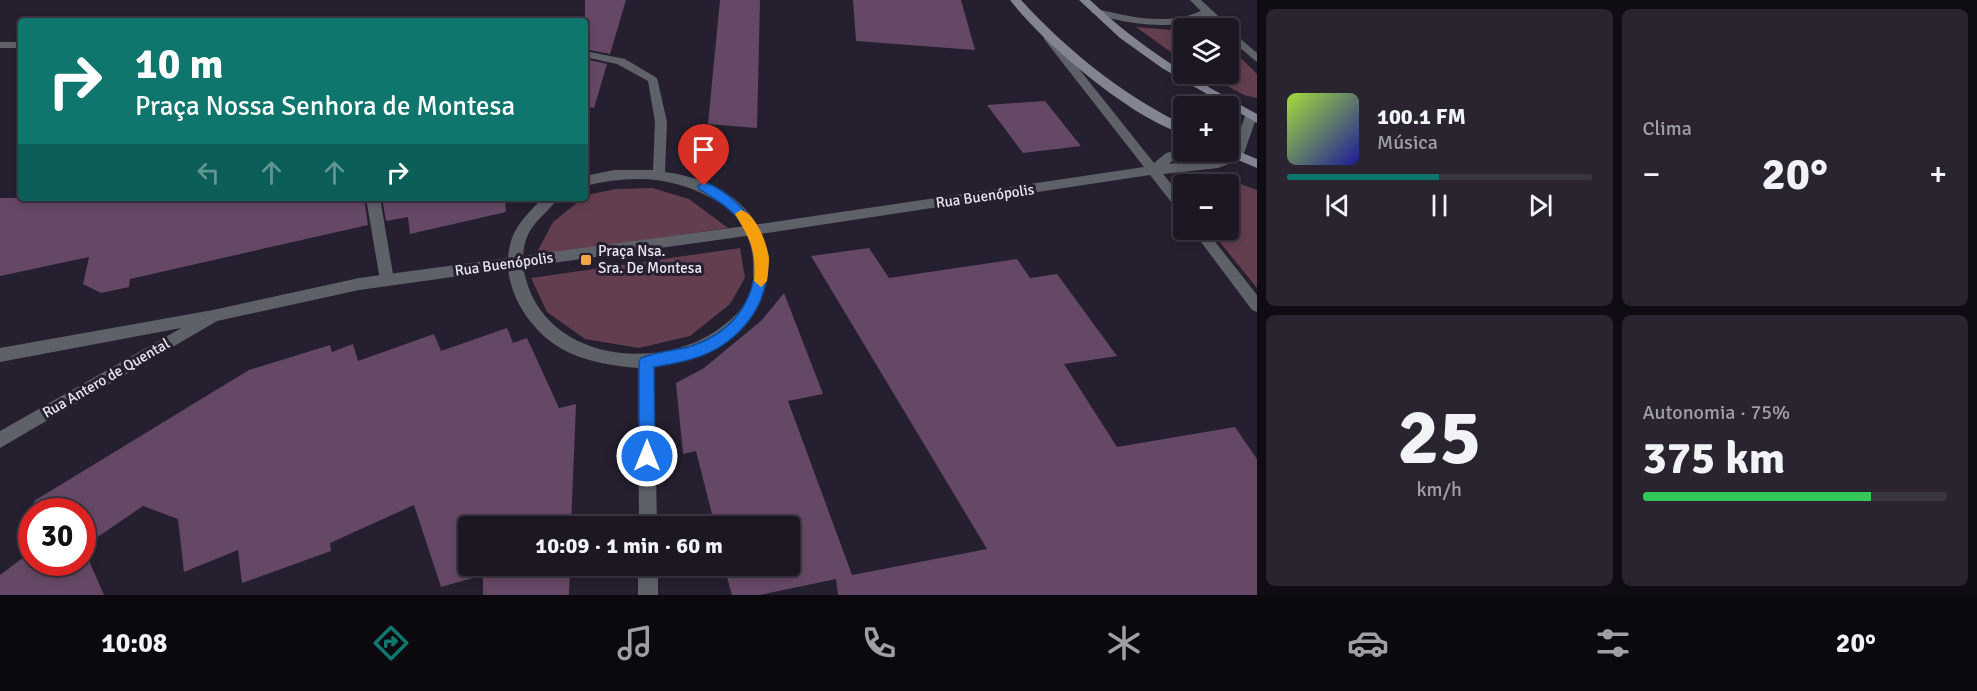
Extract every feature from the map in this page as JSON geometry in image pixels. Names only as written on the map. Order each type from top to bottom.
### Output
[{"type":"main road","points":[[1015,0],[1072,58],[1115,89],[1173,123]]},
{"type":"main road","points":[[1084,0],[1146,54],[1254,117]]},
{"type":"main road","points":[[1239,156],[1257,164]]},
{"type":"street","points":[[1195,0],[1214,18]]},
{"type":"street","points":[[1096,12],[1136,20],[1181,23],[1208,12]]},
{"type":"street","points":[[1047,35],[1173,195]]},
{"type":"street","points":[[1239,42],[1257,59]]},
{"type":"street","points":[[0,45],[18,45]]},
{"type":"street","points":[[588,54],[613,56],[633,65],[653,80],[661,122],[658,172]]},
{"type":"street","points":[[1239,143],[1254,117]]},
{"type":"street","name":"Rua Buenópolis","points":[[1154,170],[1173,155]]},
{"type":"street","name":"Rua Buenópolis","points":[[0,355],[213,316],[359,284],[1221,162]]},
{"type":"street","points":[[548,201],[532,216],[519,238],[515,262],[519,292],[536,320],[566,344],[603,358],[646,362],[687,355],[721,338],[747,315],[760,286],[762,257],[753,230],[740,213],[723,198],[682,177],[658,172],[630,171],[601,175],[588,180]]},
{"type":"street","points":[[374,201],[387,280]]},
{"type":"street","points":[[1207,240],[1257,306]]},
{"type":"street","name":"Rua Antero de Quental","points":[[0,440],[213,316]]},
{"type":"street","points":[[646,362],[648,516]]},
{"type":"street","points":[[648,576],[648,595]]},
{"type":"shaded area","points":[[1136,27],[1173,30],[1173,54]]},
{"type":"shaded area","points":[[1239,56],[1257,74],[1257,98],[1244,95],[1224,84],[1239,84]]},
{"type":"shaded area","points":[[1239,184],[1257,190],[1257,288],[1218,240],[1239,240]]},
{"type":"shaded area","points":[[652,188],[689,199],[728,228],[535,256],[553,222],[579,201],[588,201],[588,195],[616,189]]},
{"type":"shaded area","points":[[740,248],[745,278],[730,304],[690,336],[639,348],[585,339],[547,312],[531,278]]},
{"type":"building","points":[[585,0],[626,0],[610,54],[588,50],[588,18],[585,18]]},
{"type":"building","points":[[720,0],[760,0],[757,128],[708,124]]},
{"type":"building","points":[[853,0],[961,0],[975,50],[856,41]]},
{"type":"building","points":[[588,60],[607,64],[594,108],[588,107]]},
{"type":"building","points":[[1045,101],[1081,146],[1023,153],[987,105]]},
{"type":"building","points":[[0,198],[18,198],[18,201],[364,201],[368,225],[130,279],[129,287],[101,293],[83,284],[89,257],[0,276]]},
{"type":"building","points":[[383,201],[505,201],[506,212],[410,234],[408,217],[386,221]]},
{"type":"building","points":[[869,248],[889,278],[1017,259],[1030,278],[1057,274],[1117,356],[1064,364],[1117,447],[1235,427],[1257,459],[1257,595],[838,595],[836,579],[760,595],[732,595],[727,576],[800,576],[800,516],[712,516],[696,451],[683,454],[676,383],[704,368],[762,320],[784,293],[823,394],[788,401],[852,575],[987,549],[811,256]]},
{"type":"building","points":[[507,328],[513,343],[527,338],[559,408],[576,404],[571,516],[458,516],[458,576],[480,576],[441,587],[414,505],[330,543],[331,551],[242,583],[238,550],[184,572],[178,519],[143,506],[96,538],[96,498],[39,498],[249,370],[330,345],[332,352],[353,344],[358,361],[434,334],[441,351]]},
{"type":"building","points":[[18,562],[18,576],[96,576],[104,595],[0,595],[0,575]]},
{"type":"building","points":[[483,576],[570,576],[569,595],[483,595]]},
{"type":"slow traffic","points":[[741,214],[753,230],[762,257],[761,281]]},
{"type":"place","name":"Praça Nsa. Sra. De Montesa","points":[[586,260]]},
{"type":"route","points":[[647,456],[646,362],[687,355],[721,338],[747,315],[760,286],[762,257],[753,230],[740,213],[723,198],[704,186]]}]
